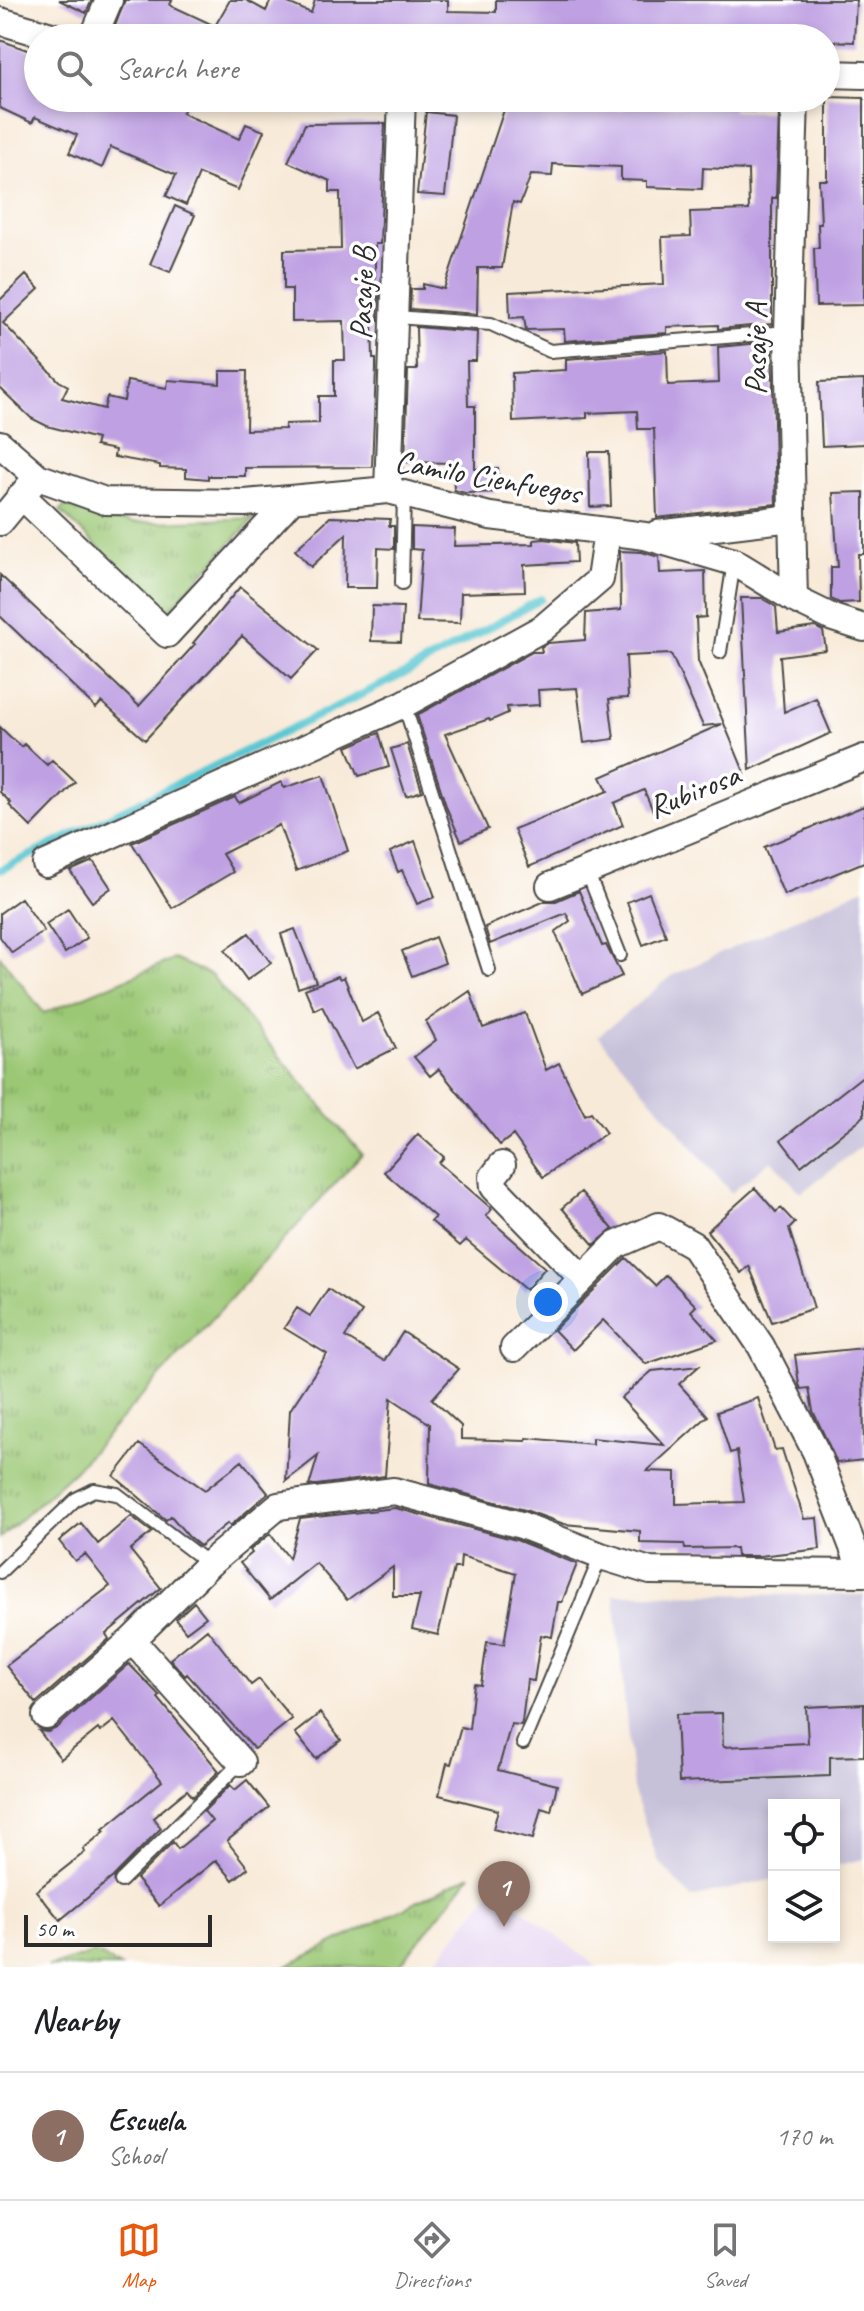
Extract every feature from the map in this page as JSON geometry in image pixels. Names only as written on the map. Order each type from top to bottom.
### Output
[{"type":"street","points":[[99,24],[109,0]]},
{"type":"street","points":[[0,21],[24,28]]},
{"type":"street","points":[[840,74],[864,75]]},
{"type":"street","name":"Pasaje B","points":[[396,492],[396,317],[402,112]]},
{"type":"street","name":"Pasaje A","points":[[794,599],[788,332],[795,112]]},
{"type":"street","name":"Camilo Cienfuegos","points":[[0,444],[30,486],[105,501],[245,503],[396,492],[490,516],[645,536],[734,562],[794,599],[833,618],[864,628]]},
{"type":"street","points":[[0,522],[30,486],[167,634],[292,499]]},
{"type":"street","points":[[645,536],[792,518]]},
{"type":"street","points":[[46,864],[404,704],[543,628],[600,579],[607,532]]},
{"type":"street","name":"Rubirosa","points":[[550,886],[864,758]]},
{"type":"street","points":[[502,1165],[493,1177],[494,1187],[582,1278]]},
{"type":"street","points":[[46,1716],[132,1640],[209,1564],[278,1506],[394,1491],[521,1525],[650,1571],[864,1573],[809,1439],[761,1346],[693,1245],[659,1226],[616,1245],[514,1348]]},
{"type":"street","points":[[132,1640],[241,1762]]},
{"type":"lane","points":[[396,317],[491,324],[550,351],[788,332]]},
{"type":"lane","points":[[396,492],[402,583]]},
{"type":"lane","points":[[720,652],[734,562]]},
{"type":"lane","points":[[404,704],[489,970]]},
{"type":"lane","points":[[587,871],[620,955]]},
{"type":"lane","points":[[0,1572],[76,1499],[94,1490],[117,1494],[209,1564]]},
{"type":"lane","points":[[523,1743],[601,1556]]},
{"type":"lane","points":[[121,1881],[241,1762]]},
{"type":"shaded area","points":[[864,888],[864,1144],[801,1193],[771,1160],[731,1193],[598,1036],[673,975]]},
{"type":"shaded area","points":[[614,1594],[864,1595],[864,1859],[840,1865],[840,1799],[768,1799],[768,1880],[691,1898],[658,1861],[633,1789]]},
{"type":"shaded area","points":[[494,1887],[597,1967],[431,1967]]},
{"type":"green space","points":[[65,506],[132,523],[254,518],[167,612],[60,511]]},
{"type":"green space","points":[[0,956],[44,1013],[174,959],[211,975],[362,1154],[74,1471],[0,1538]]},
{"type":"green space","points":[[471,1875],[398,1967],[285,1967]]},
{"type":"green space","points":[[95,1953],[120,1967],[48,1967]]},
{"type":"building","points":[[59,0],[92,0],[86,13]]},
{"type":"building","points":[[125,0],[172,0],[170,5],[211,24],[116,24]]},
{"type":"building","points":[[230,0],[246,0],[266,11],[271,0],[281,0],[311,13],[315,0],[448,0],[448,11],[496,12],[496,0],[856,0],[854,42],[840,42],[840,24],[216,24]]},
{"type":"building","points":[[0,40],[24,49],[24,112],[183,112],[239,139],[246,124],[264,131],[238,190],[199,174],[186,205],[166,196],[176,175],[111,147],[102,168],[69,153],[77,135],[35,117],[32,123],[0,108]]},
{"type":"building","points":[[840,97],[864,98],[864,305],[816,306],[814,248],[819,248],[818,224],[821,224],[819,180],[827,180],[827,112],[840,112]]},
{"type":"building","points":[[426,112],[453,115],[445,196],[417,194]]},
{"type":"building","points":[[503,112],[779,112],[776,198],[772,198],[772,324],[718,329],[718,325],[667,327],[667,333],[565,341],[564,329],[526,330],[524,317],[510,318],[509,292],[664,284],[662,237],[691,236],[690,212],[749,210],[748,170],[703,168],[702,189],[647,187],[647,181],[621,180],[621,167],[553,164],[552,176],[531,175],[520,204],[513,202],[502,268],[478,268],[477,314],[410,309],[411,289],[423,289],[423,284],[444,289]]},
{"type":"building","points":[[385,123],[380,244],[375,244],[378,320],[372,320],[376,369],[372,467],[245,468],[245,476],[186,477],[186,469],[160,468],[160,465],[114,457],[115,450],[95,446],[97,439],[47,426],[31,418],[0,388],[0,300],[26,275],[39,289],[3,323],[59,381],[68,386],[62,398],[104,409],[107,397],[124,401],[127,381],[167,388],[168,380],[220,384],[220,371],[247,371],[246,430],[285,429],[285,424],[319,423],[319,396],[334,396],[334,360],[345,360],[344,321],[292,322],[292,289],[284,289],[284,250],[341,249],[340,192],[330,192],[330,181],[288,162],[305,124]]},
{"type":"building","points":[[175,206],[195,215],[170,272],[150,264]]},
{"type":"building","points":[[416,327],[477,332],[476,361],[467,361],[468,406],[475,406],[475,469],[498,468],[499,492],[465,493],[454,490],[453,463],[405,462],[408,370],[417,370]]},
{"type":"building","points":[[772,342],[776,504],[657,518],[654,429],[638,429],[637,411],[587,413],[587,418],[513,422],[512,373],[566,370],[566,359],[667,351],[668,385],[719,383],[718,347]]},
{"type":"building","points":[[864,380],[864,444],[822,446],[819,382]]},
{"type":"building","points":[[589,452],[609,452],[611,506],[590,507]]},
{"type":"building","points":[[864,492],[864,554],[858,554],[859,602],[839,603],[831,599],[831,567],[838,567],[833,493]]},
{"type":"building","points":[[330,517],[390,519],[389,526],[394,526],[394,549],[378,548],[377,588],[345,588],[346,534],[311,567],[295,550]]},
{"type":"building","points":[[412,527],[455,529],[454,546],[534,544],[534,540],[544,539],[575,543],[576,562],[524,565],[525,591],[461,593],[460,623],[417,622],[422,550],[412,549]]},
{"type":"building","points":[[620,551],[659,557],[660,573],[705,571],[706,617],[696,618],[698,661],[745,774],[653,811],[644,790],[614,803],[623,825],[529,867],[514,829],[608,791],[601,777],[722,724],[703,726],[671,654],[626,656],[628,698],[609,699],[614,739],[584,743],[577,688],[538,690],[539,705],[507,707],[508,713],[490,721],[445,734],[488,829],[461,841],[447,809],[417,715],[532,652],[542,652],[541,647],[548,643],[585,640],[586,613],[621,610]]},
{"type":"building","points":[[0,575],[139,706],[195,644],[240,587],[318,650],[291,679],[242,636],[145,740],[102,702],[96,708],[0,616]]},
{"type":"building","points":[[741,598],[762,598],[776,607],[778,632],[815,627],[823,631],[826,650],[780,656],[784,712],[816,698],[831,733],[750,770]]},
{"type":"building","points":[[372,606],[403,607],[401,642],[371,641]]},
{"type":"building","points":[[0,727],[47,765],[52,760],[75,782],[31,827],[0,792]]},
{"type":"building","points":[[379,733],[389,767],[359,776],[347,747]]},
{"type":"building","points":[[407,744],[422,791],[406,796],[391,749]]},
{"type":"building","points":[[323,775],[348,851],[296,871],[279,825],[222,854],[233,872],[172,908],[132,843],[235,797],[239,803],[281,782],[284,788]]},
{"type":"building","points":[[864,806],[864,862],[784,895],[764,847]]},
{"type":"building","points":[[415,841],[435,897],[417,904],[390,852]]},
{"type":"building","points":[[93,861],[111,888],[92,902],[70,871]]},
{"type":"building","points":[[579,891],[602,946],[606,945],[622,976],[582,994],[555,932],[570,921],[566,913],[490,944],[485,927],[545,901],[556,901]]},
{"type":"building","points":[[649,893],[666,936],[643,945],[627,902]]},
{"type":"building","points":[[21,898],[44,931],[12,953],[0,937],[0,913]]},
{"type":"building","points":[[68,909],[87,938],[65,953],[46,924]]},
{"type":"building","points":[[295,929],[316,982],[298,988],[281,934]]},
{"type":"building","points":[[249,933],[271,963],[247,980],[225,950]]},
{"type":"building","points":[[435,937],[445,963],[412,976],[402,951]]},
{"type":"building","points":[[338,976],[340,979],[344,977],[362,1022],[378,1013],[396,1048],[354,1069],[322,1006],[314,1010],[305,989]]},
{"type":"building","points":[[470,991],[483,1028],[525,1013],[546,1070],[559,1063],[585,1115],[591,1112],[606,1133],[543,1177],[513,1135],[500,1145],[439,1069],[430,1076],[414,1057],[436,1040],[426,1021]]},
{"type":"building","points":[[864,1075],[864,1116],[801,1166],[781,1140]]},
{"type":"building","points":[[418,1134],[444,1157],[439,1163],[492,1209],[486,1216],[545,1268],[526,1290],[466,1240],[460,1246],[431,1221],[435,1217],[384,1172]]},
{"type":"building","points":[[755,1188],[776,1212],[781,1208],[795,1223],[789,1229],[814,1308],[772,1322],[749,1266],[741,1273],[707,1231]]},
{"type":"building","points":[[581,1192],[613,1229],[594,1245],[562,1208]]},
{"type":"building","points":[[626,1258],[655,1286],[666,1275],[696,1306],[691,1311],[717,1340],[646,1364],[603,1320],[573,1350],[554,1330]]},
{"type":"building","points":[[328,1289],[362,1312],[345,1337],[384,1361],[403,1332],[459,1369],[432,1399],[461,1426],[461,1439],[526,1441],[527,1438],[592,1444],[592,1438],[664,1445],[621,1398],[652,1371],[699,1366],[679,1384],[708,1416],[647,1471],[676,1472],[676,1504],[744,1502],[737,1451],[730,1453],[717,1412],[758,1398],[775,1450],[782,1449],[804,1519],[817,1518],[820,1549],[737,1556],[736,1548],[685,1549],[684,1544],[640,1543],[640,1531],[564,1524],[429,1484],[430,1424],[391,1398],[385,1476],[309,1486],[318,1456],[286,1481],[290,1410],[327,1354],[284,1328],[297,1308],[310,1316]]},
{"type":"building","points":[[863,1348],[864,1460],[837,1463],[813,1411],[809,1388],[801,1389],[799,1384],[795,1355]]},
{"type":"building","points":[[139,1444],[205,1490],[242,1461],[268,1493],[230,1526],[228,1523],[200,1546],[171,1516],[166,1520],[114,1476]]},
{"type":"building","points":[[395,1508],[516,1540],[577,1564],[562,1602],[558,1602],[552,1637],[541,1635],[534,1681],[527,1680],[522,1722],[521,1725],[511,1724],[498,1770],[557,1785],[551,1811],[541,1808],[533,1839],[493,1829],[498,1810],[439,1795],[461,1727],[469,1729],[474,1684],[481,1685],[487,1642],[504,1644],[516,1573],[461,1556],[460,1568],[454,1568],[438,1635],[412,1629],[420,1596],[393,1596],[393,1567],[347,1600],[316,1563],[270,1600],[240,1563],[270,1534],[289,1558],[300,1519]]},
{"type":"building","points":[[131,1516],[152,1532],[130,1550],[161,1588],[106,1634],[109,1639],[36,1703],[6,1666],[110,1586],[85,1554],[75,1561],[59,1541],[81,1523],[98,1544]]},
{"type":"building","points":[[194,1602],[206,1617],[186,1632],[176,1619]]},
{"type":"building","points":[[207,1629],[251,1685],[259,1679],[292,1719],[254,1749],[170,1659]]},
{"type":"building","points":[[129,1664],[160,1696],[158,1698],[219,1771],[193,1797],[187,1790],[153,1818],[161,1828],[113,1877],[60,1920],[36,1891],[85,1852],[83,1849],[105,1831],[103,1829],[162,1781],[114,1721],[100,1732],[98,1729],[61,1759],[39,1731],[48,1732],[57,1728]]},
{"type":"building","points":[[864,1704],[864,1756],[830,1757],[830,1776],[679,1782],[676,1714],[722,1713],[723,1747],[808,1743],[806,1707]]},
{"type":"building","points":[[320,1713],[341,1740],[316,1759],[295,1733]]},
{"type":"building","points":[[247,1780],[269,1807],[227,1841],[248,1868],[233,1880],[216,1860],[159,1906],[136,1879],[173,1842],[178,1849],[212,1821],[204,1811],[230,1785],[235,1790]]},
{"type":"waterway","points":[[0,870],[408,672],[541,599]]},
{"type":"place","name":"Escuela","points":[[504,1927]]}]
